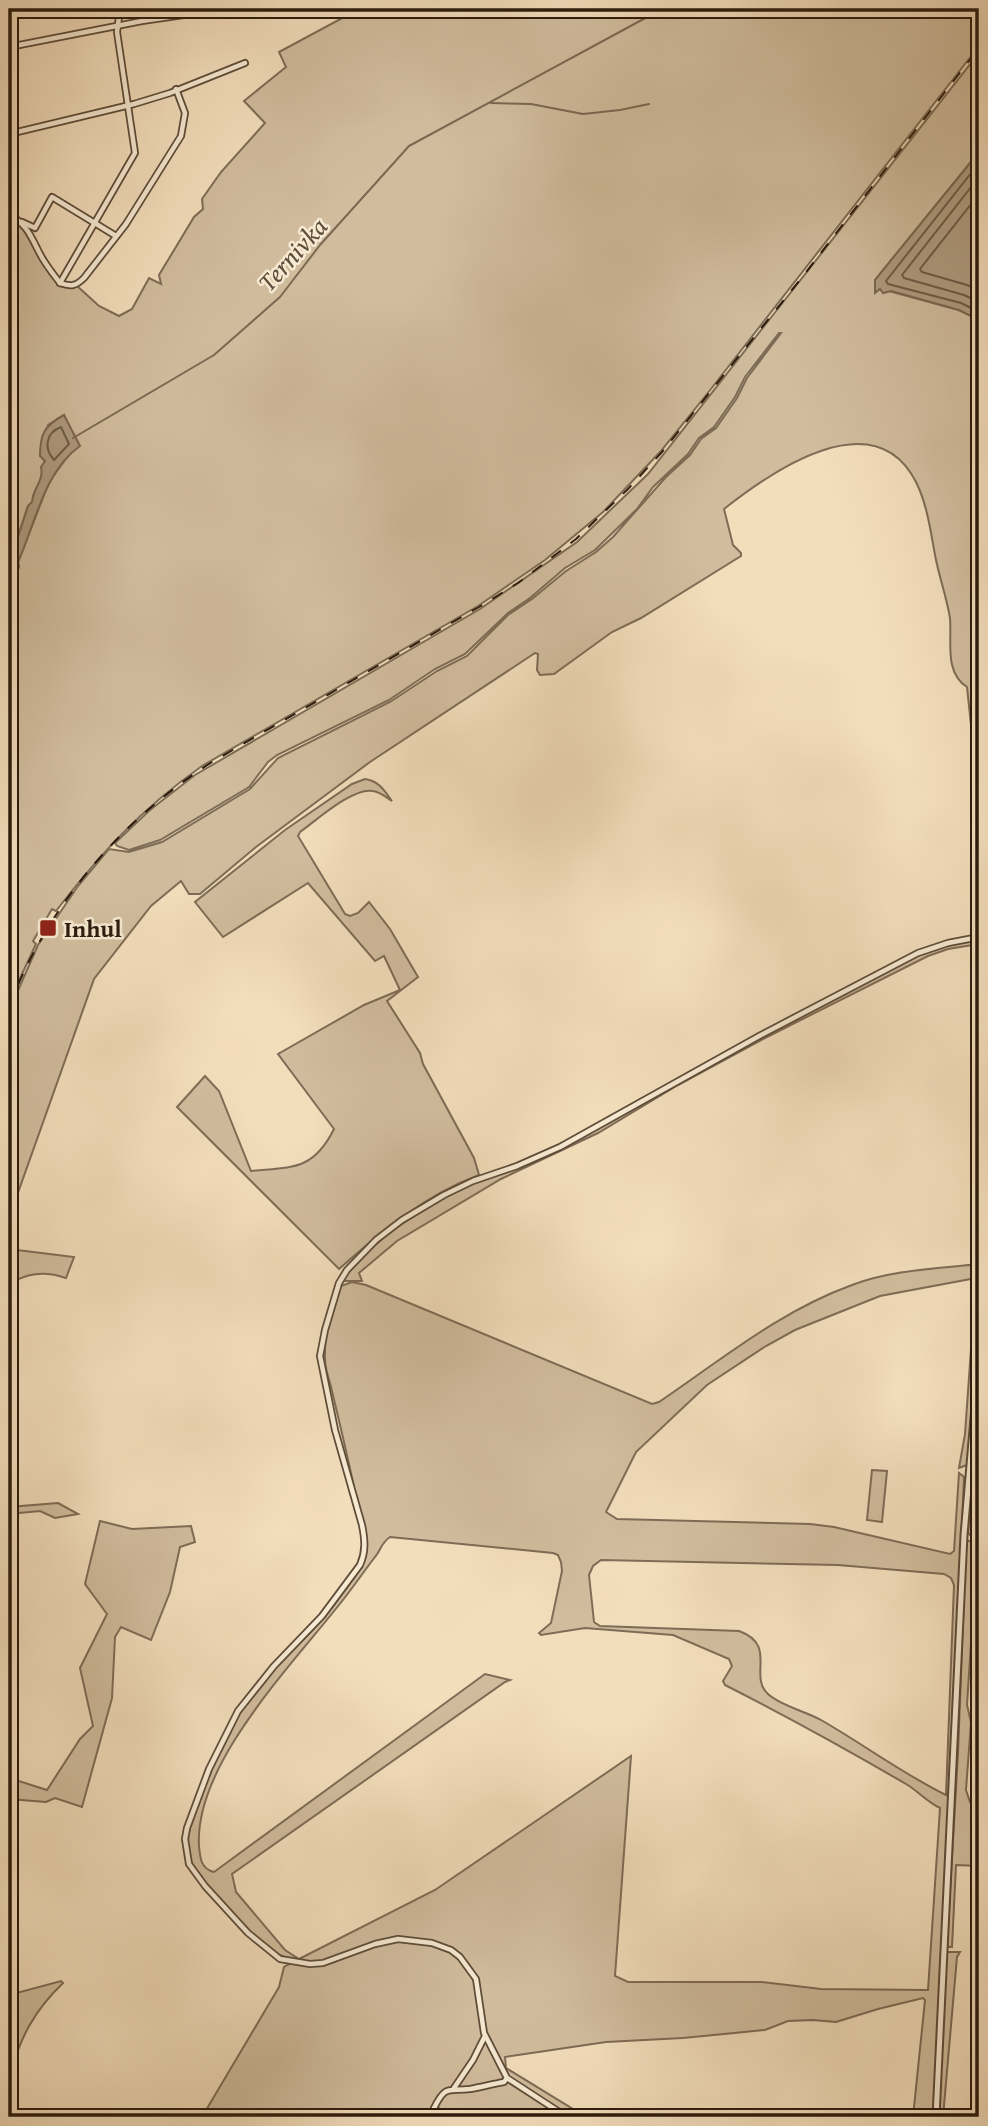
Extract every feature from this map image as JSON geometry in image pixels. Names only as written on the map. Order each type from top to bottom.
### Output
[{"type":"street","points":[[60,283],[134,157],[118,25],[120,9]]},
{"type":"street","points":[[9,47],[118,25],[225,9]]},
{"type":"street","points":[[9,134],[170,93],[245,63]]},
{"type":"street","points":[[22,222],[40,255],[60,283],[67,286],[76,285],[126,224],[181,136],[185,113],[176,89]]},
{"type":"street","points":[[9,214],[36,228],[52,197],[116,236]]},
{"type":"street","points":[[567,2117],[507,2078],[485,2036],[476,1979],[460,1957],[450,1950],[432,1943],[398,1939],[375,1944],[323,1963],[310,1964],[280,1959],[248,1933],[205,1886],[189,1864],[187,1828],[209,1769],[238,1711],[274,1665],[322,1616],[364,1556],[365,1539],[335,1430],[320,1356],[339,1283],[351,1266],[390,1228],[444,1195],[561,1147],[675,1081],[918,953],[979,937]]},
{"type":"street","points":[[936,2117],[964,1535],[979,1360]]},
{"type":"street","points":[[445,2117],[434,2108],[439,2097],[453,2088],[473,2060],[485,2036]]},
{"type":"street","points":[[453,2088],[468,2089],[504,2082],[507,2078]]},
{"type":"shaded area","points":[[359,9],[364,9],[371,18],[386,9],[979,9],[979,46],[707,394],[661,451],[603,512],[545,560],[478,606],[202,766],[180,782],[106,851],[56,911],[52,909],[33,941],[36,944],[9,1002],[9,587],[19,567],[18,562],[49,482],[70,453],[64,415],[48,425],[43,476],[33,502],[28,506],[14,549],[9,555],[9,214],[22,222],[40,255],[60,283],[76,285],[99,306],[119,316],[132,309],[149,278],[161,284],[159,275],[194,217],[203,209],[202,199],[221,172],[265,123],[244,101],[286,67],[279,52]]},
{"type":"shaded area","points":[[979,53],[979,152],[875,280],[881,289],[959,310],[979,320],[979,811],[975,793],[977,782],[967,687],[955,674],[952,665],[949,611],[920,491],[898,458],[875,446],[849,444],[822,450],[768,477],[724,509],[733,545],[741,556],[641,618],[612,632],[554,674],[540,675],[537,670],[538,654],[535,653],[370,762],[256,847],[200,894],[189,894],[181,881],[151,906],[94,979],[9,1218],[9,1011],[38,945],[78,886],[109,849],[129,852],[162,842],[250,789],[278,758],[390,702],[437,671],[467,656],[508,615],[613,537],[666,477],[690,455],[701,439],[716,428],[747,378],[781,333],[745,377],[714,427],[699,438],[688,454],[653,487],[637,509],[595,550],[565,568],[508,613],[465,654],[435,669],[389,700],[277,755],[268,762],[249,787],[160,840],[129,850],[115,843],[150,810],[195,775],[480,609],[577,542],[648,474]]},
{"type":"shaded area","points":[[365,779],[378,784],[392,801],[373,791],[356,794],[325,813],[298,836],[345,914],[350,916],[358,913],[369,902],[390,929],[418,977],[387,1001],[420,1053],[423,1064],[474,1158],[479,1175],[422,1204],[339,1269],[177,1107],[205,1076],[219,1091],[251,1171],[300,1164],[318,1153],[326,1143],[334,1129],[278,1054],[364,1005],[400,990],[384,956],[375,961],[308,883],[223,937],[195,902],[285,830],[352,784]]},
{"type":"shaded area","points":[[979,940],[979,944],[948,949],[928,956],[763,1039],[678,1085],[598,1133],[501,1179],[397,1241],[359,1273],[362,1281],[343,1281],[351,1267],[392,1230],[445,1197],[561,1149],[676,1083],[918,955],[948,945]]},
{"type":"shaded area","points":[[9,1249],[74,1257],[66,1278],[40,1274],[15,1281],[9,1332]]},
{"type":"shaded area","points":[[979,1266],[979,1327],[967,1465],[959,1468],[965,1434],[976,1278],[880,1296],[795,1330],[766,1346],[707,1385],[636,1452],[606,1512],[617,1519],[810,1524],[950,1554],[954,1551],[959,1473],[964,1477],[934,2117],[913,2117],[925,2000],[923,1998],[836,2022],[788,2021],[765,2030],[606,2042],[505,2057],[506,2068],[586,2117],[202,2117],[279,1987],[284,1967],[293,1962],[323,1964],[375,1945],[397,1941],[432,1945],[450,1951],[460,1958],[475,1980],[482,2031],[500,2070],[503,2067],[488,2039],[475,1975],[463,1958],[453,1950],[435,1943],[395,1939],[377,1943],[320,1963],[285,1958],[255,1938],[217,1898],[200,1878],[189,1855],[189,1833],[195,1812],[218,1754],[240,1712],[268,1676],[327,1614],[362,1566],[365,1556],[365,1529],[325,1364],[328,1322],[341,1286],[352,1282],[366,1285],[652,1404],[659,1402],[776,1322],[826,1296],[880,1277]],"holes":[[[390,1537],[558,1555],[562,1571],[551,1623],[539,1633],[541,1635],[585,1628],[673,1635],[729,1659],[732,1666],[723,1681],[725,1685],[883,1771],[940,1808],[928,1990],[821,1989],[762,1982],[628,1982],[615,1976],[631,1756],[435,1890],[299,1959],[285,1950],[236,1892],[232,1874],[510,1680],[485,1674],[214,1872],[204,1866],[199,1846],[202,1814],[213,1780],[231,1747],[277,1681]],[[601,1560],[838,1565],[944,1574],[951,1578],[954,1585],[946,1795],[821,1720],[768,1694],[761,1679],[757,1644],[751,1637],[739,1631],[600,1626],[594,1622],[589,1575],[593,1566]]]},
{"type":"shaded area","points":[[979,1402],[979,1472],[972,1537],[968,1533]]},
{"type":"shaded area","points":[[872,1470],[887,1471],[882,1522],[867,1520]]},
{"type":"shaded area","points":[[58,1503],[78,1514],[55,1518],[40,1511],[9,1514],[9,1507]]},
{"type":"shaded area","points":[[100,1521],[132,1529],[191,1526],[195,1542],[180,1547],[170,1592],[151,1640],[121,1627],[115,1637],[112,1698],[82,1807],[55,1798],[46,1802],[9,1799],[9,1788],[19,1781],[47,1790],[80,1739],[93,1726],[80,1668],[107,1614],[85,1584]]},
{"type":"shaded area","points":[[966,1540],[979,1544],[979,1583],[975,1582],[967,1705],[971,1722],[966,1790],[970,1802],[979,1808],[979,1866],[956,1865],[952,1947],[949,1947],[947,1945]]},
{"type":"shaded area","points":[[960,1952],[957,1957],[943,2117],[939,2117],[946,1954]]},
{"type":"shaded area","points":[[61,1981],[63,1983],[29,2026],[9,2076],[9,1995]]},
{"type":"water","points":[[979,152],[979,320],[959,310],[891,291],[883,293],[880,289],[875,293],[875,280]]},
{"type":"water","points":[[64,415],[80,446],[58,469],[49,484],[9,587],[10,552],[14,549],[45,461],[40,456],[42,436],[52,423]]},
{"type":"waterway","name":"Ternivka","points":[[73,438],[214,355],[280,297],[320,245],[409,146],[662,9]]},
{"type":"waterway","points":[[491,103],[531,104],[583,114],[649,104]]},
{"type":"railway","points":[[9,1007],[44,934],[66,900],[118,838],[147,811],[212,762],[518,583],[576,539],[628,489],[662,452],[807,271],[979,48]]},
{"type":"place","name":"Inhul","points":[[48,928]]}]
